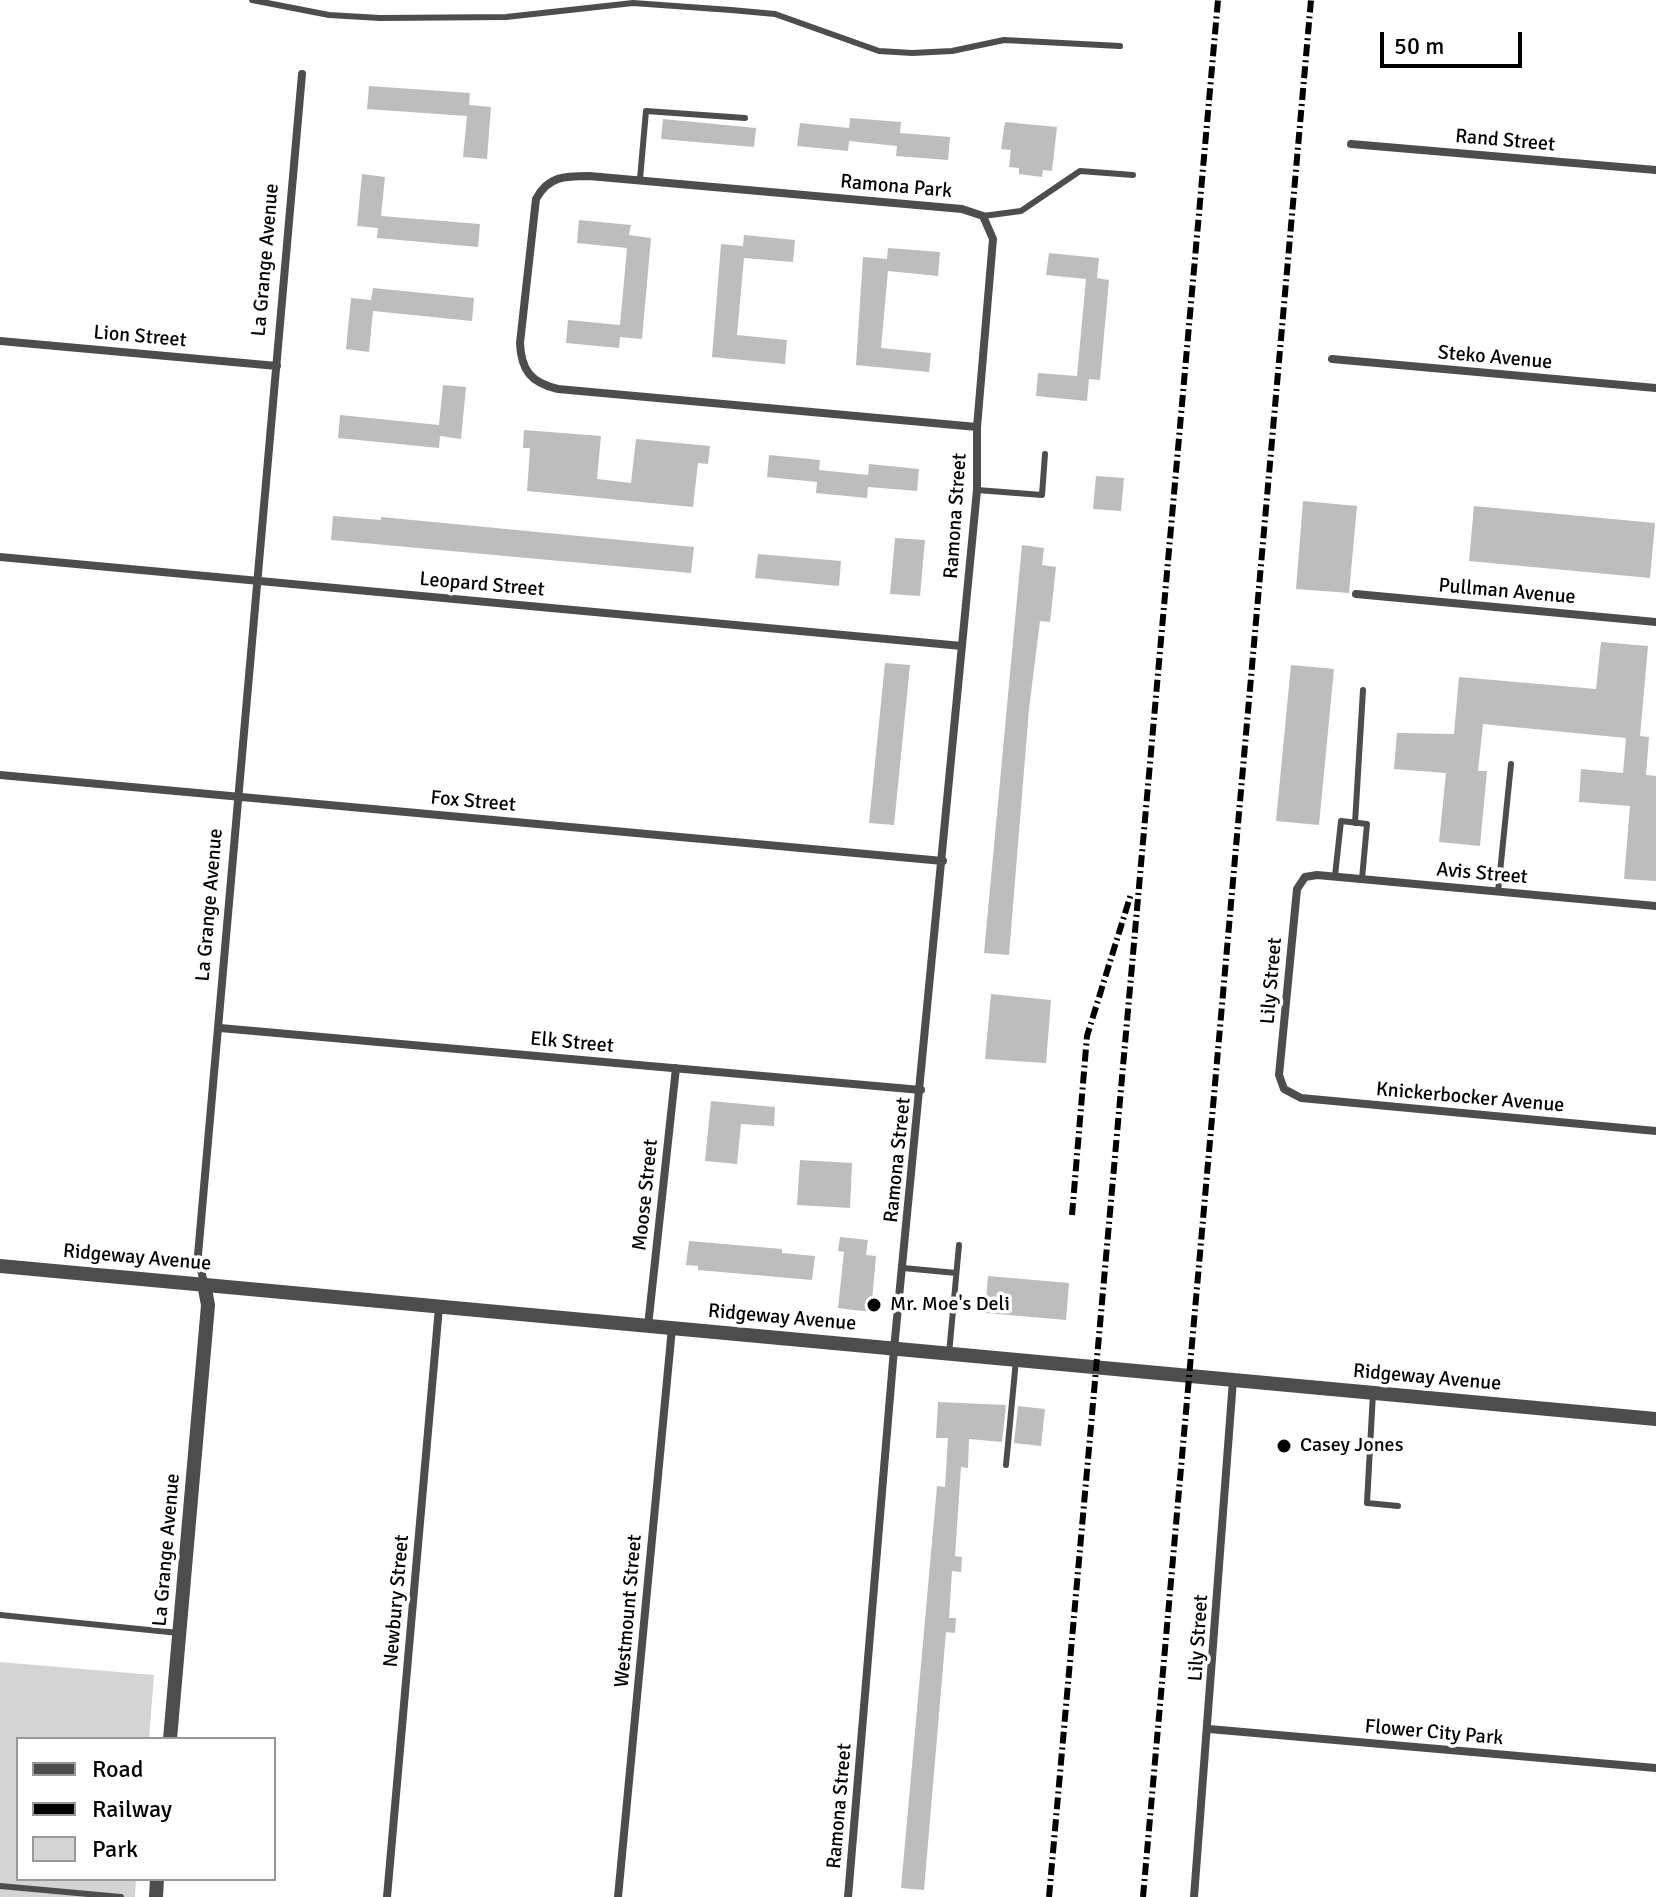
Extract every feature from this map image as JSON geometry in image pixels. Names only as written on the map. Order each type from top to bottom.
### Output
[{"type":"street","name":"La Grange Avenue","points":[[170,1737],[208,1305],[198,1255],[302,74]]},
{"type":"street","name":"Rand Street","points":[[1351,144],[1656,170]]},
{"type":"street","name":"Ramona Park","points":[[977,427],[558,389],[536,382],[523,366],[520,343],[536,199],[541,189],[557,177],[640,179],[962,209],[983,216]]},
{"type":"street","points":[[977,427],[993,239],[983,216]]},
{"type":"street","name":"Lion Street","points":[[0,341],[277,366]]},
{"type":"street","name":"Steko Avenue","points":[[1332,359],[1656,388]]},
{"type":"street","name":"Ramona Street","points":[[848,1897],[894,1349],[977,490],[977,427]]},
{"type":"street","name":"Leopard Street","points":[[0,557],[962,646]]},
{"type":"street","name":"Pullman Avenue","points":[[1356,594],[1656,622]]},
{"type":"street","name":"Fox Street","points":[[0,775],[943,861]]},
{"type":"street","name":"Avis Street","points":[[1305,877],[1335,876],[1656,906]]},
{"type":"street","name":"Lily Street","points":[[1284,1089],[1279,1075],[1295,905],[1297,889],[1305,877]]},
{"type":"street","name":"Elk Street","points":[[220,1028],[921,1090]]},
{"type":"street","name":"Moose Street","points":[[648,1326],[676,1068]]},
{"type":"street","name":"Knickerbocker Avenue","points":[[1284,1089],[1301,1098],[1656,1131]]},
{"type":"street","name":"Ridgeway Avenue","points":[[0,1266],[1656,1419]]},
{"type":"street","name":"Newbury Street","points":[[387,1897],[439,1307]]},
{"type":"street","name":"Westmount Street","points":[[618,1897],[672,1328]]},
{"type":"street","name":"Lily Street","points":[[1194,1897],[1233,1380]]},
{"type":"street","name":"Flower City Park","points":[[1209,1729],[1656,1768]]},
{"type":"lane","points":[[252,0],[329,15],[380,18],[506,17],[633,3],[731,10],[775,14],[879,51],[912,53],[952,51],[1004,40],[1120,46]]},
{"type":"lane","points":[[640,179],[646,111],[745,118]]},
{"type":"lane","points":[[983,216],[1021,211],[1080,171],[1133,175]]},
{"type":"lane","points":[[977,490],[1042,495],[1045,454]]},
{"type":"lane","points":[[1355,823],[1363,690]]},
{"type":"lane","points":[[1498,892],[1511,764]]},
{"type":"lane","points":[[1335,876],[1341,821],[1367,824],[1362,879]]},
{"type":"lane","points":[[949,1354],[959,1245]]},
{"type":"lane","points":[[903,1268],[956,1273]]},
{"type":"lane","points":[[1006,1465],[1016,1360]]},
{"type":"lane","points":[[1373,1393],[1367,1503],[1398,1506]]},
{"type":"lane","points":[[0,1615],[179,1633]]},
{"type":"lane","points":[[0,1886],[121,1897]]},
{"type":"green space","points":[[0,1662],[154,1675],[149,1737],[16,1737],[16,1881],[136,1881],[135,1897],[0,1897]]},
{"type":"building","points":[[369,86],[470,93],[469,105],[491,107],[487,159],[463,157],[467,116],[367,109]]},
{"type":"building","points":[[850,118],[901,122],[900,133],[950,137],[948,160],[896,156],[897,146],[849,141],[848,151],[797,146],[800,123],[849,128]]},
{"type":"building","points":[[663,119],[756,128],[754,147],[661,139]]},
{"type":"building","points":[[1005,122],[1057,127],[1052,171],[1043,170],[1042,177],[1019,174],[1019,168],[1009,167],[1011,150],[1001,149]]},
{"type":"building","points":[[362,174],[385,177],[381,216],[480,224],[478,247],[377,238],[378,228],[357,226]]},
{"type":"building","points":[[579,220],[631,225],[629,235],[651,238],[642,339],[620,337],[619,348],[566,343],[568,320],[620,325],[627,248],[577,243]]},
{"type":"building","points":[[744,235],[795,240],[793,262],[744,258],[737,335],[787,340],[785,364],[712,357],[721,244],[743,246]]},
{"type":"building","points":[[888,248],[940,252],[938,276],[888,271],[881,348],[931,353],[929,372],[856,365],[863,257],[887,259]]},
{"type":"building","points":[[1049,253],[1099,258],[1097,278],[1109,280],[1100,380],[1089,379],[1087,401],[1036,396],[1038,373],[1077,376],[1086,279],[1046,275]]},
{"type":"building","points":[[373,288],[474,298],[472,321],[373,311],[369,352],[346,349],[351,298],[371,300]]},
{"type":"building","points":[[443,385],[466,387],[461,439],[440,436],[439,448],[338,438],[340,415],[439,425]]},
{"type":"building","points":[[524,430],[601,436],[597,479],[631,483],[636,439],[710,446],[708,464],[698,463],[693,507],[527,491],[530,448],[523,448]]},
{"type":"building","points":[[769,455],[820,460],[819,470],[868,475],[869,464],[919,469],[917,491],[868,487],[867,498],[816,493],[817,482],[767,477]]},
{"type":"building","points":[[1096,476],[1124,478],[1121,511],[1093,509]]},
{"type":"building","points":[[1303,501],[1357,506],[1349,593],[1296,589]]},
{"type":"building","points":[[1474,506],[1655,523],[1650,578],[1469,561]]},
{"type":"building","points":[[333,516],[381,520],[381,517],[694,547],[691,573],[331,540]]},
{"type":"building","points":[[895,538],[925,540],[920,596],[890,594]]},
{"type":"building","points":[[1022,545],[1044,548],[1042,565],[1056,567],[1050,622],[1040,621],[1029,709],[1009,955],[984,953]]},
{"type":"building","points":[[758,554],[841,561],[839,586],[755,578]]},
{"type":"building","points":[[1601,642],[1648,646],[1640,736],[1649,737],[1646,775],[1656,776],[1656,881],[1624,879],[1630,806],[1579,802],[1581,769],[1623,773],[1626,738],[1483,724],[1478,771],[1487,771],[1480,846],[1439,842],[1446,773],[1394,769],[1397,733],[1454,734],[1459,677],[1596,689]]},
{"type":"building","points":[[885,663],[910,665],[894,825],[869,823]]},
{"type":"building","points":[[1291,665],[1334,669],[1319,825],[1276,821]]},
{"type":"building","points":[[991,994],[1051,1000],[1046,1063],[985,1059]]},
{"type":"building","points":[[711,1101],[775,1107],[774,1126],[741,1124],[737,1164],[705,1161]]},
{"type":"building","points":[[800,1160],[852,1163],[850,1208],[797,1205]]},
{"type":"building","points":[[840,1237],[868,1240],[866,1255],[876,1256],[871,1312],[838,1308],[844,1252],[838,1251]]},
{"type":"building","points":[[689,1241],[782,1249],[782,1253],[815,1256],[812,1280],[698,1270],[698,1266],[686,1265]]},
{"type":"building","points":[[988,1276],[1069,1283],[1066,1320],[985,1313]]},
{"type":"building","points":[[938,1402],[1006,1405],[1002,1442],[969,1439],[968,1468],[961,1467],[955,1556],[962,1557],[961,1572],[952,1571],[949,1618],[956,1618],[955,1633],[946,1632],[924,1890],[901,1888],[937,1486],[945,1487],[948,1438],[936,1438]]},
{"type":"building","points":[[1018,1406],[1045,1409],[1041,1446],[1014,1443]]},
{"type":"railway","points":[[1049,1897],[1218,0]]},
{"type":"railway","points":[[1143,1897],[1311,0]]},
{"type":"railway","points":[[1072,1215],[1087,1036],[1131,894]]},
{"type":"place","name":"Mr. Moe's Deli","points":[[874,1305]]},
{"type":"place","name":"Casey Jones","points":[[1284,1446]]}]
